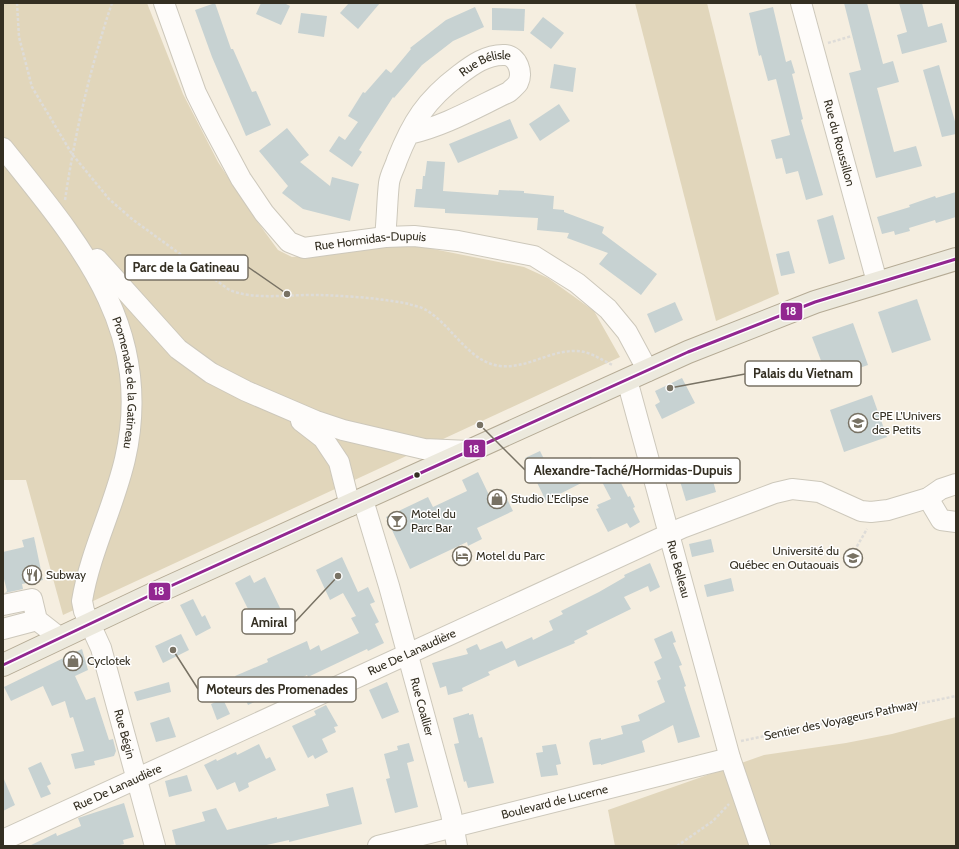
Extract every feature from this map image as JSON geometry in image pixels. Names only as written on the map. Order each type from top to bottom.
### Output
[{"type":"main road","points":[[3,665],[469,451],[620,372],[648,371],[769,319],[815,302],[956,259]]},
{"type":"street","name":"Rue Hormidas-Dupuis","points":[[164,3],[196,93],[211,123],[241,179],[279,233],[289,242],[304,248],[385,237],[414,236],[458,241],[534,256],[577,282],[608,309],[627,332],[648,371]]},
{"type":"street","name":"Rue du Roussillon","points":[[801,3],[877,282]]},
{"type":"street","name":"Rue Bélisle","points":[[385,237],[389,181],[402,149],[409,134],[419,114],[441,89],[484,58],[497,55],[507,55],[515,60],[519,67],[520,76],[518,84],[509,92],[445,123],[428,130],[409,134]]},
{"type":"street","name":"Promenade de la Gatineau","points":[[3,148],[74,237],[102,284],[113,307],[124,341],[130,371],[132,412],[125,458],[119,483],[99,536],[82,601],[90,624]]},
{"type":"street","name":"Promenade de la Gatineau","points":[[62,221],[178,349],[211,373],[246,391],[343,430],[388,442],[424,449],[469,451]]},
{"type":"street","name":"Rue Belleau","points":[[620,372],[668,533],[728,751],[760,846]]},
{"type":"street","name":"Promenade de la Gatineau","points":[[283,406],[323,438],[331,449],[356,503]]},
{"type":"street","name":"Rue De Lanaudière","points":[[3,840],[668,533],[775,493],[792,489],[819,492],[861,511],[871,512],[888,510],[928,498],[941,489],[956,484]]},
{"type":"street","points":[[928,498],[940,520],[956,522]]},
{"type":"street","name":"Rue Coallier","points":[[356,503],[406,654],[451,813],[455,837]]},
{"type":"street","points":[[3,605],[32,599],[37,620],[60,638]]},
{"type":"street","points":[[3,629],[37,620]]},
{"type":"street","name":"Rue Bégin","points":[[90,624],[101,648],[155,846]]},
{"type":"street","name":"Boulevard de Lucerne","points":[[378,846],[455,837],[728,751]]},
{"type":"path","points":[[17,3],[19,37],[32,87],[72,154],[109,199],[132,218],[233,292],[257,295],[359,297],[409,304],[425,309],[437,317],[478,358],[498,366],[524,364],[544,357],[576,350],[590,354],[620,372]]},
{"type":"path","points":[[62,221],[72,154],[86,86],[112,3]]},
{"type":"path","points":[[822,44],[852,36]]},
{"type":"path","points":[[859,562],[856,548],[868,529]]},
{"type":"path","name":"Sentier des Voyageurs Pathway","points":[[728,751],[956,696]]},
{"type":"path","points":[[677,846],[713,821],[741,793]]},
{"type":"shaded area","points":[[3,3],[147,3],[183,94],[218,162],[254,217],[278,250],[292,257],[322,255],[379,242],[428,248],[524,267],[548,278],[594,311],[620,357],[63,615],[26,480],[3,480]]},
{"type":"shaded area","points":[[635,3],[707,3],[779,294],[716,321]]},
{"type":"shaded area","points":[[956,717],[956,846],[615,846],[608,810],[764,755],[846,743],[892,734]]},
{"type":"building","points":[[215,3],[231,49],[233,49],[252,92],[256,91],[271,125],[246,136],[212,57],[195,10]]},
{"type":"building","points":[[261,3],[284,3],[290,6],[281,25],[256,14]]},
{"type":"building","points":[[349,3],[380,3],[358,29],[340,13]]},
{"type":"building","points":[[844,3],[867,3],[883,64],[893,61],[899,82],[877,88],[894,152],[916,146],[922,166],[876,178],[849,73],[861,70]]},
{"type":"building","points":[[899,3],[922,3],[928,27],[942,23],[947,42],[902,54],[897,35],[907,32]]},
{"type":"building","points":[[475,7],[484,27],[453,41],[422,65],[394,98],[393,97],[359,150],[362,152],[352,167],[329,151],[339,136],[345,140],[358,122],[348,116],[363,92],[365,93],[386,69],[391,73],[411,49],[410,48],[446,20]]},
{"type":"building","points":[[773,7],[786,62],[791,60],[795,73],[792,74],[803,119],[801,120],[823,195],[806,200],[798,171],[786,174],[782,158],[776,159],[771,140],[790,135],[776,79],[768,81],[761,55],[759,56],[749,13]]},
{"type":"building","points":[[492,8],[525,9],[524,31],[492,30]]},
{"type":"building","points":[[301,13],[327,16],[324,37],[298,33]]},
{"type":"building","points":[[543,17],[564,33],[551,49],[530,33]]},
{"type":"building","points":[[554,64],[576,68],[573,92],[550,88]]},
{"type":"building","points":[[939,65],[956,125],[956,134],[942,137],[923,70]]},
{"type":"building","points":[[559,104],[570,121],[540,141],[529,124]]},
{"type":"building","points":[[510,119],[518,138],[458,163],[449,144]]},
{"type":"building","points":[[287,128],[309,155],[300,162],[330,186],[332,177],[359,184],[350,221],[303,209],[282,193],[288,186],[259,151]]},
{"type":"building","points":[[427,161],[445,162],[443,191],[498,195],[499,190],[524,191],[524,193],[554,196],[553,209],[564,210],[564,212],[604,227],[602,233],[657,274],[641,295],[599,264],[608,253],[567,238],[569,233],[537,230],[538,218],[445,213],[445,209],[414,207],[416,189],[422,189],[423,176],[425,176]]},
{"type":"building","points":[[956,192],[956,217],[936,223],[935,220],[909,228],[910,231],[895,235],[894,231],[882,234],[877,217],[910,207],[909,205],[935,196],[936,198]]},
{"type":"building","points":[[833,215],[845,259],[829,264],[817,220]]},
{"type":"building","points":[[789,251],[795,273],[781,276],[776,254]]},
{"type":"building","points":[[917,299],[931,340],[892,353],[878,312]]},
{"type":"building","points":[[675,302],[683,320],[655,333],[647,314]]},
{"type":"building","points":[[853,323],[868,365],[828,379],[812,337]]},
{"type":"building","points":[[682,378],[695,403],[662,419],[655,405],[660,402],[655,391]]},
{"type":"building","name":"CPE L'Univers des Petits","points":[[872,395],[887,437],[844,452],[830,410]]},
{"type":"building","points":[[540,451],[553,477],[591,457],[599,474],[546,501],[525,458]]},
{"type":"building","points":[[708,462],[716,492],[686,501],[677,471]]},
{"type":"building","points":[[615,471],[628,497],[630,496],[635,507],[633,508],[640,522],[630,528],[627,523],[608,532],[596,509],[599,508],[597,505],[611,499],[600,478]]},
{"type":"building","points":[[478,472],[489,495],[502,489],[513,511],[477,528],[482,539],[468,546],[467,542],[410,569],[386,517],[428,497],[433,507],[467,491],[462,480]]},
{"type":"building","points":[[34,537],[43,580],[22,584],[23,589],[5,593],[7,591],[3,575],[3,552],[24,547],[22,540]]},
{"type":"building","points":[[711,539],[714,552],[692,557],[689,544]]},
{"type":"building","points":[[342,557],[358,592],[368,587],[375,602],[370,604],[379,622],[375,624],[384,643],[368,651],[367,649],[308,677],[307,675],[288,685],[287,683],[280,686],[278,681],[260,691],[263,698],[248,705],[235,676],[268,662],[267,659],[307,641],[310,650],[319,645],[321,651],[359,633],[351,618],[356,616],[343,593],[330,600],[316,570]]},
{"type":"building","points":[[650,563],[660,587],[650,592],[648,586],[624,597],[631,609],[586,631],[588,634],[574,641],[575,643],[518,667],[515,660],[488,672],[490,675],[462,688],[463,691],[448,695],[446,686],[440,688],[432,663],[468,654],[466,649],[477,644],[480,650],[502,641],[506,649],[532,637],[533,640],[553,630],[549,621],[563,614],[561,611],[599,592],[625,577],[624,575]]},
{"type":"building","points":[[250,575],[254,583],[265,577],[281,610],[255,623],[235,583]]},
{"type":"building","points":[[731,578],[734,591],[707,597],[704,585]]},
{"type":"building","points":[[193,599],[202,617],[205,615],[211,628],[196,636],[180,605]]},
{"type":"building","points":[[672,631],[676,642],[673,643],[682,665],[679,666],[686,686],[684,687],[700,737],[678,743],[673,725],[642,741],[645,752],[601,765],[593,765],[589,743],[591,740],[601,738],[601,740],[623,734],[621,726],[640,721],[638,715],[665,702],[657,681],[661,679],[654,662],[662,658],[654,639]]},
{"type":"building","points":[[181,634],[189,650],[163,663],[155,646]]},
{"type":"building","points":[[82,649],[88,670],[75,676],[86,700],[95,697],[109,740],[113,739],[116,751],[114,756],[94,761],[95,765],[75,769],[71,754],[84,751],[73,717],[70,718],[65,701],[52,706],[43,686],[11,701],[4,687]]},
{"type":"building","points":[[169,682],[171,692],[137,701],[134,692]]},
{"type":"building","points":[[387,682],[399,712],[382,719],[369,690]]},
{"type":"building","points":[[223,699],[230,714],[217,720],[211,704]]},
{"type":"building","points":[[326,705],[338,726],[334,727],[336,732],[322,739],[328,752],[315,759],[313,755],[308,758],[292,726],[316,715],[314,711]]},
{"type":"building","points":[[469,713],[469,715],[473,714],[479,738],[482,737],[494,783],[468,788],[466,781],[464,782],[454,744],[459,743],[453,718]]},
{"type":"building","points":[[169,717],[176,737],[156,742],[150,723]]},
{"type":"building","points":[[409,743],[414,761],[407,763],[418,807],[395,813],[386,779],[390,778],[384,754],[398,750],[397,746]]},
{"type":"building","points":[[259,744],[266,759],[270,757],[276,770],[248,783],[249,787],[239,792],[235,782],[217,790],[204,765],[236,752],[237,755]]},
{"type":"building","points":[[556,744],[561,764],[556,765],[558,775],[541,777],[536,753],[543,752],[542,746]]},
{"type":"building","points":[[41,762],[51,784],[47,786],[51,794],[41,798],[28,768]]},
{"type":"building","points":[[187,775],[192,791],[169,797],[165,781]]},
{"type":"building","points":[[3,777],[15,805],[3,811]]},
{"type":"building","points":[[353,787],[362,824],[289,842],[289,840],[262,846],[176,846],[172,830],[205,821],[202,812],[216,808],[227,830],[277,817],[277,819],[329,806],[326,794]]},
{"type":"building","points":[[124,803],[134,837],[123,840],[124,844],[116,846],[29,846],[56,833],[57,836],[81,826],[78,818]]},
{"type":"transit line","name":"18","points":[[3,665],[153,594],[688,352],[815,302],[956,259]]},
{"type":"place","name":"Parc de la Gatineau","points":[[287,294]]},
{"type":"place","name":"Palais du Vietnam","points":[[670,388]]},
{"type":"place","name":"CPE L'Univers des Petits","points":[[858,423]]},
{"type":"place","name":"Alexandre-Taché/Hormidas-Dupuis","points":[[480,425]]},
{"type":"place","name":"Studio L'Eclipse","points":[[497,499]]},
{"type":"place","name":"Motel du Parc Bar","points":[[397,521]]},
{"type":"place","name":"Motel du Parc","points":[[462,556]]},
{"type":"place","name":"Université du Québec en Outaouais","points":[[853,558]]},
{"type":"place","name":"Subway","points":[[32,575]]},
{"type":"place","name":"Amiral","points":[[338,576]]},
{"type":"place","name":"Moteurs des Promenades","points":[[173,650]]},
{"type":"place","name":"Cyclotek","points":[[73,661]]}]
